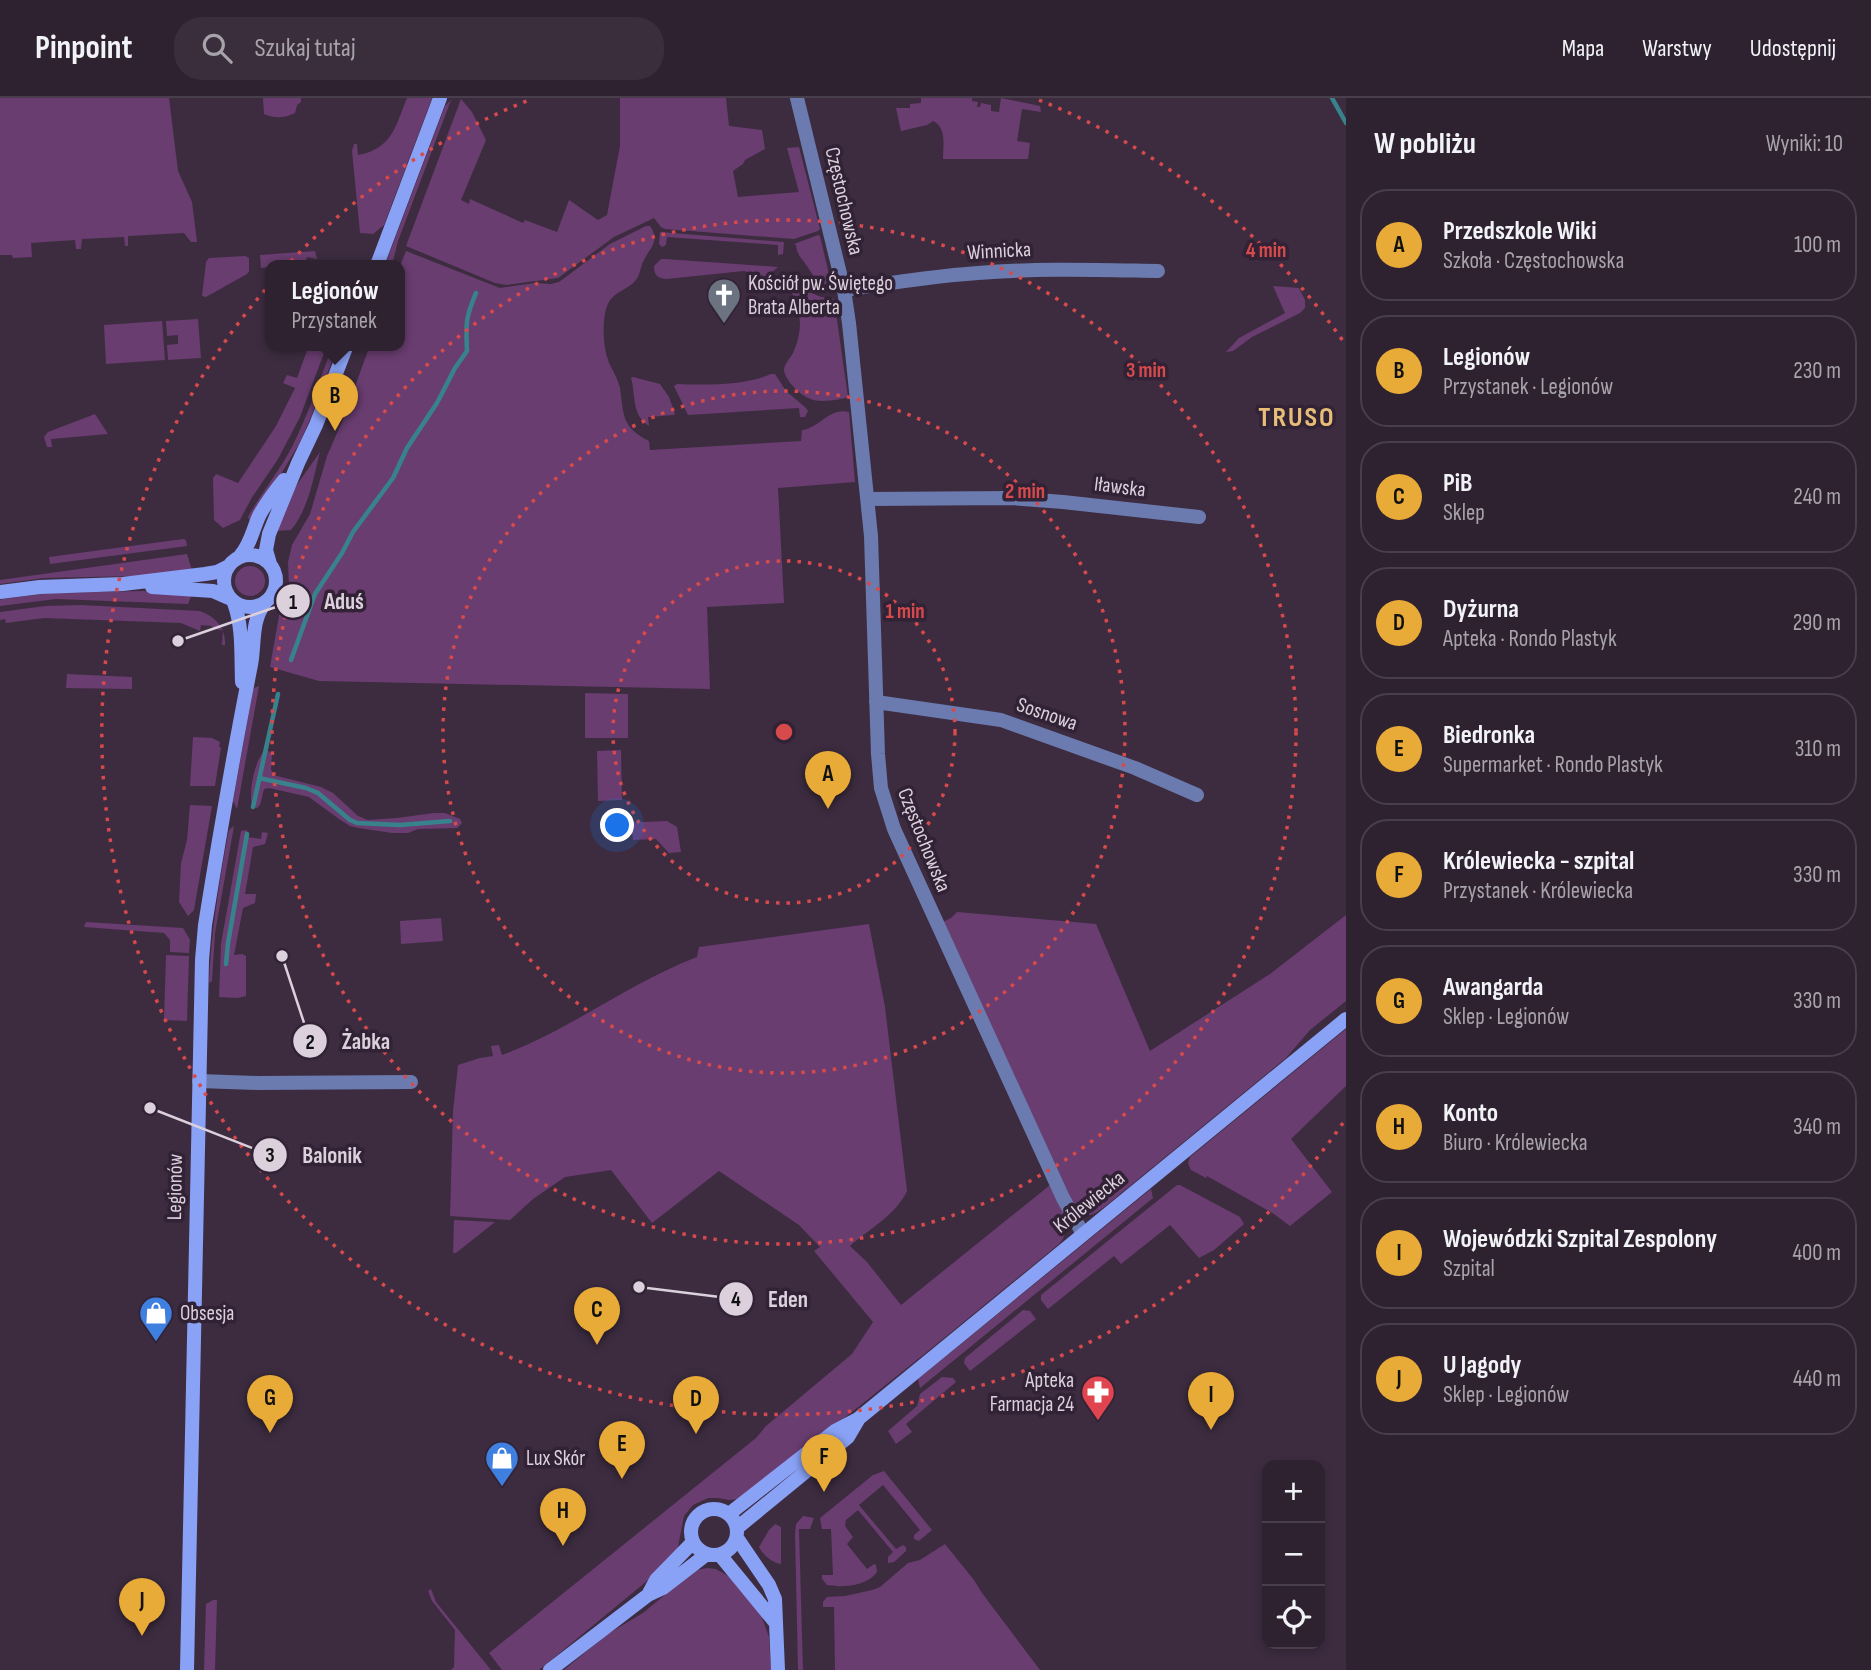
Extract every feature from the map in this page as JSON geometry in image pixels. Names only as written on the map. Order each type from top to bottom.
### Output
[{"type":"street","points":[[379,260],[440,98]]},
{"type":"street","name":"Częstochowska","points":[[797,98],[844,290],[856,384],[869,499],[879,774],[884,802],[929,909],[1063,1198],[1083,1234]]},
{"type":"street","name":"Winnicka","points":[[844,290],[931,277],[982,273],[1063,269],[1158,271]]},
{"type":"street","points":[[123,584],[213,591],[240,606],[250,608],[265,603],[270,598],[276,587],[276,574],[266,550],[269,534],[345,351]]},
{"type":"street","points":[[232,600],[226,593],[223,582],[227,568],[248,546],[259,516],[268,501],[298,463]]},
{"type":"street","name":"Iławska","points":[[869,499],[1024,499],[1199,517]]},
{"type":"street","points":[[240,556],[259,556],[270,564]]},
{"type":"street","points":[[0,592],[123,584],[205,574],[227,568]]},
{"type":"street","name":"Legionów","points":[[232,600],[240,628],[241,708]]},
{"type":"street","name":"Legionów","points":[[187,1670],[202,960],[205,925],[241,708],[253,654],[257,615],[265,603]]},
{"type":"street","name":"Sosnowa","points":[[876,702],[1001,720],[1135,768],[1197,795]]},
{"type":"street","name":"Królewiecka","points":[[729,1514],[835,1431],[858,1419],[1346,1019]]},
{"type":"street","points":[[198,1081],[411,1082]]},
{"type":"street","name":"Królewiecka","points":[[737,1533],[848,1437],[858,1419]]},
{"type":"street","points":[[775,1622],[713,1554],[701,1552],[693,1542],[692,1525],[702,1512],[713,1508],[729,1514],[737,1533],[769,1585],[775,1598],[778,1670]]},
{"type":"street","points":[[552,1670],[648,1595],[713,1554],[730,1549],[737,1533]]},
{"type":"street","points":[[648,1595],[656,1580],[693,1542]]},
{"type":"shaded area","points":[[0,98],[169,98],[178,171],[192,202],[197,242],[191,242],[184,233],[128,236],[128,246],[125,246],[124,237],[82,239],[81,249],[76,249],[75,240],[31,243],[32,257],[13,258],[12,255],[0,255]]},
{"type":"shaded area","points":[[263,98],[301,98],[301,102],[295,113],[276,117],[264,114]]},
{"type":"shaded area","points":[[407,98],[432,98],[384,225],[373,234],[360,233],[352,151],[354,144],[357,144],[358,155],[370,152],[386,141],[396,126]]},
{"type":"shaded area","points":[[620,98],[726,98],[729,126],[762,130],[765,149],[745,160],[733,171],[738,197],[799,192],[787,148],[799,147],[820,229],[794,239],[665,229],[654,218],[614,237],[558,278],[507,285],[495,283],[406,246],[461,99],[472,112],[486,140],[461,200],[469,204],[470,199],[523,223],[525,220],[557,232],[569,200],[598,220],[607,215],[620,146]]},
{"type":"shaded area","points":[[921,98],[972,98],[972,101],[978,102],[977,107],[980,107],[981,103],[991,105],[991,111],[999,112],[1001,98],[1040,106],[1041,112],[1022,109],[1017,141],[1030,143],[1028,159],[943,159],[942,132],[933,121],[901,131],[896,108],[910,108],[910,104],[921,103]]},
{"type":"shaded area","points":[[451,100],[393,260],[387,260],[445,106]]},
{"type":"shaded area","points":[[646,226],[650,226],[653,231],[653,244],[636,280],[615,295],[606,309],[604,329],[607,357],[619,385],[625,419],[633,431],[649,441],[650,450],[801,441],[802,430],[836,412],[849,412],[855,482],[778,488],[784,603],[707,607],[710,689],[319,681],[270,667],[280,610],[288,594],[288,562],[292,545],[310,514],[327,456],[368,351],[405,351],[405,260],[402,260],[406,251],[500,288],[559,282],[610,244]]},
{"type":"shaded area","points":[[660,232],[784,242],[783,254],[778,255],[778,245],[667,237],[666,245],[662,247],[659,244]]},
{"type":"shaded area","points":[[818,235],[831,283],[829,285],[816,279],[794,244]]},
{"type":"shaded area","points":[[315,251],[317,259],[307,257],[306,260],[265,260],[265,268],[261,268],[260,255]]},
{"type":"shaded area","points":[[209,258],[249,258],[247,274],[206,297],[202,296],[206,262]]},
{"type":"shaded area","points":[[661,259],[778,267],[766,277],[744,271],[666,279],[658,277],[655,272],[654,266]]},
{"type":"shaded area","points":[[793,275],[797,275],[812,293],[834,299],[848,397],[822,401],[809,399],[797,391],[785,375],[785,367],[795,347],[800,327],[791,288]]},
{"type":"shaded area","points":[[1273,286],[1299,288],[1305,300],[1305,308],[1252,337],[1233,351],[1226,352],[1239,338],[1285,313]]},
{"type":"shaded area","points":[[198,319],[201,358],[168,360],[167,345],[178,344],[178,335],[167,336],[166,321]]},
{"type":"shaded area","points":[[162,321],[165,360],[106,364],[104,325]]},
{"type":"shaded area","points":[[307,351],[325,351],[300,417],[278,459],[240,520],[223,528],[214,520],[213,478],[216,474],[238,483],[276,426],[295,388],[283,383],[287,375],[297,378]]},
{"type":"shaded area","points":[[331,351],[336,351],[299,444],[251,524],[248,517],[292,447]]},
{"type":"shaded area","points":[[775,374],[786,391],[806,408],[808,411],[805,417],[800,417],[799,408],[688,415],[674,386],[737,383]]},
{"type":"shaded area","points":[[633,377],[660,384],[669,397],[675,414],[648,417],[649,426],[643,421],[635,404]]},
{"type":"shaded area","points":[[95,414],[108,434],[51,439],[52,447],[47,447],[44,437],[48,432]]},
{"type":"shaded area","points":[[320,452],[310,493],[297,521],[291,530],[275,531],[289,496]]},
{"type":"shaded area","points":[[186,540],[187,546],[50,564],[49,557]]},
{"type":"shaded area","points":[[187,554],[192,570],[136,576],[44,578],[0,584],[0,580]]},
{"type":"shaded area","points":[[250,566],[256,567],[264,575],[264,587],[256,595],[250,596],[244,595],[236,587],[235,581],[236,575],[244,567]]},
{"type":"shaded area","points":[[143,591],[192,594],[188,604],[56,599],[0,606],[2,599],[51,593]]},
{"type":"shaded area","points":[[80,605],[200,611],[211,616],[222,630],[201,625],[200,631],[181,623],[44,618],[6,623],[5,619],[0,620],[0,612]]},
{"type":"shaded area","points":[[67,674],[132,677],[132,689],[66,688]]},
{"type":"shaded area","points":[[259,686],[237,809],[233,801],[253,690]]},
{"type":"shaded area","points":[[585,693],[628,694],[628,738],[585,738]]},
{"type":"shaded area","points":[[193,737],[212,738],[220,742],[215,786],[190,786]]},
{"type":"shaded area","points":[[266,749],[272,754],[273,775],[321,787],[333,793],[358,816],[368,820],[445,813],[460,819],[462,823],[457,828],[418,829],[408,833],[359,828],[350,826],[309,797],[269,788],[264,789],[260,805],[253,807],[253,777],[258,760]]},
{"type":"shaded area","points":[[621,750],[622,800],[598,801],[597,751]]},
{"type":"shaded area","points":[[190,805],[212,806],[194,910],[188,916],[179,902],[181,863],[187,840]]},
{"type":"shaded area","points":[[667,821],[677,827],[681,852],[669,853],[656,839],[633,840],[632,832],[620,832],[620,823]]},
{"type":"shaded area","points":[[234,826],[215,933],[212,981],[209,983],[222,871],[229,830]]},
{"type":"shaded area","points":[[247,830],[247,837],[261,839],[262,832],[268,833],[265,844],[253,847],[245,894],[256,894],[255,903],[243,908],[234,955],[246,956],[246,996],[219,997],[221,944],[241,831]]},
{"type":"shaded area","points":[[957,912],[1096,924],[1150,1051],[1270,974],[1346,915],[1346,1001],[1310,1030],[1286,1058],[1103,1208],[1091,1215],[1084,1215],[1074,1206],[943,922]]},
{"type":"shaded area","points":[[441,918],[443,941],[401,944],[400,921]]},
{"type":"shaded area","points":[[86,922],[183,928],[190,940],[189,953],[170,952],[170,940],[164,933],[84,927]]},
{"type":"shaded area","points":[[869,924],[885,1007],[907,1191],[889,1214],[850,1246],[867,1262],[901,1305],[1050,1185],[1064,1214],[1064,1237],[1059,1244],[901,1373],[739,1499],[708,1498],[693,1505],[684,1516],[677,1552],[653,1576],[539,1670],[502,1670],[489,1653],[756,1438],[766,1426],[852,1354],[873,1322],[814,1251],[820,1247],[799,1225],[719,1171],[652,1223],[611,1170],[565,1177],[533,1199],[510,1220],[450,1216],[453,1111],[458,1065],[493,1056],[491,1046],[499,1045],[502,1055],[552,1033],[647,980],[697,957],[699,947]]},
{"type":"shaded area","points":[[166,955],[189,956],[187,1021],[164,1020]]},
{"type":"shaded area","points":[[1346,1029],[1346,1086],[1291,1139],[1332,1192],[1290,1226],[1207,1176],[1206,1178],[1191,1170],[1188,1163],[1190,1157]]},
{"type":"shaded area","points":[[1177,1185],[1240,1217],[1244,1224],[1214,1250],[1199,1258],[1170,1225],[1121,1264],[1114,1256],[1048,1309],[1041,1300],[1041,1295]]},
{"type":"shaded area","points":[[1151,1189],[1153,1198],[920,1388],[918,1379]]},
{"type":"shaded area","points":[[454,1220],[495,1222],[453,1253]]},
{"type":"shaded area","points":[[1023,1310],[1030,1311],[1036,1319],[970,1371],[964,1363],[965,1358]]},
{"type":"shaded area","points":[[942,1377],[953,1378],[956,1382],[906,1424],[912,1432],[896,1444],[888,1431],[917,1406],[920,1394]]},
{"type":"shaded area","points":[[884,1471],[932,1530],[919,1541],[914,1539],[914,1535],[920,1530],[883,1485],[859,1505],[896,1549],[903,1545],[906,1551],[894,1562],[888,1563],[888,1557],[893,1552],[858,1510],[846,1520],[845,1526],[853,1537],[847,1544],[867,1569],[874,1564],[877,1572],[868,1580],[854,1585],[827,1585],[822,1575],[833,1575],[831,1529],[822,1529],[820,1518],[873,1475]]},
{"type":"shaded area","points":[[803,1516],[814,1518],[810,1529],[799,1529],[803,1670],[798,1670],[795,1533],[796,1524]]},
{"type":"shaded area","points":[[775,1524],[781,1527],[781,1564],[768,1558],[759,1547]]},
{"type":"shaded area","points":[[945,1544],[1040,1670],[835,1670],[834,1607],[823,1607],[827,1597],[845,1596],[880,1587],[908,1563],[920,1560]]},
{"type":"shaded area","points":[[707,1568],[716,1569],[730,1577],[761,1615],[769,1637],[771,1670],[564,1670],[606,1635],[643,1613],[690,1574]]},
{"type":"shaded area","points":[[431,1589],[436,1602],[491,1670],[451,1670],[454,1667],[455,1630],[432,1601],[428,1591]]},
{"type":"shaded area","points":[[217,1600],[215,1670],[204,1670],[206,1604]]},
{"type":"waterway","points":[[1332,98],[1346,123]]},
{"type":"waterway","points":[[291,660],[315,594],[353,532],[393,478],[407,448],[467,351],[467,322],[476,293]]},
{"type":"waterway","points":[[253,807],[278,694]]},
{"type":"waterway","points":[[259,778],[318,793],[357,823],[400,825],[450,821]]},
{"type":"waterway","points":[[226,964],[247,834]]},
{"type":"place","name":"Kościół pw. Świętego Brata Alberta","points":[[724,325]]},
{"type":"place","name":"Legionów","points":[[335,431]]},
{"type":"place","name":"Aduś","points":[[178,641]]},
{"type":"place","name":"Przedszkole Wiki","points":[[828,809]]},
{"type":"place","name":"Żabka","points":[[282,956]]},
{"type":"place","name":"Balonik","points":[[150,1108]]},
{"type":"place","name":"Eden","points":[[639,1287]]},
{"type":"place","name":"Obsesja","points":[[156,1343]]},
{"type":"place","name":"PiB","points":[[597,1345]]},
{"type":"place","name":"Apteka Farmacja 24","points":[[1098,1422]]},
{"type":"place","name":"Wojewódzki Szpital Zespolony","points":[[1211,1430]]},
{"type":"place","name":"Awangarda","points":[[270,1433]]},
{"type":"place","name":"Dyżurna","points":[[696,1434]]},
{"type":"place","name":"Biedronka","points":[[622,1479]]},
{"type":"place","name":"Lux Skór","points":[[502,1488]]},
{"type":"place","name":"Królewiecka - szpital","points":[[824,1492]]},
{"type":"place","name":"Konto","points":[[563,1546]]},
{"type":"place","name":"U Jagody","points":[[142,1636]]},
{"type":"district","name":"TRUSO","points":[[1297,417]]}]
